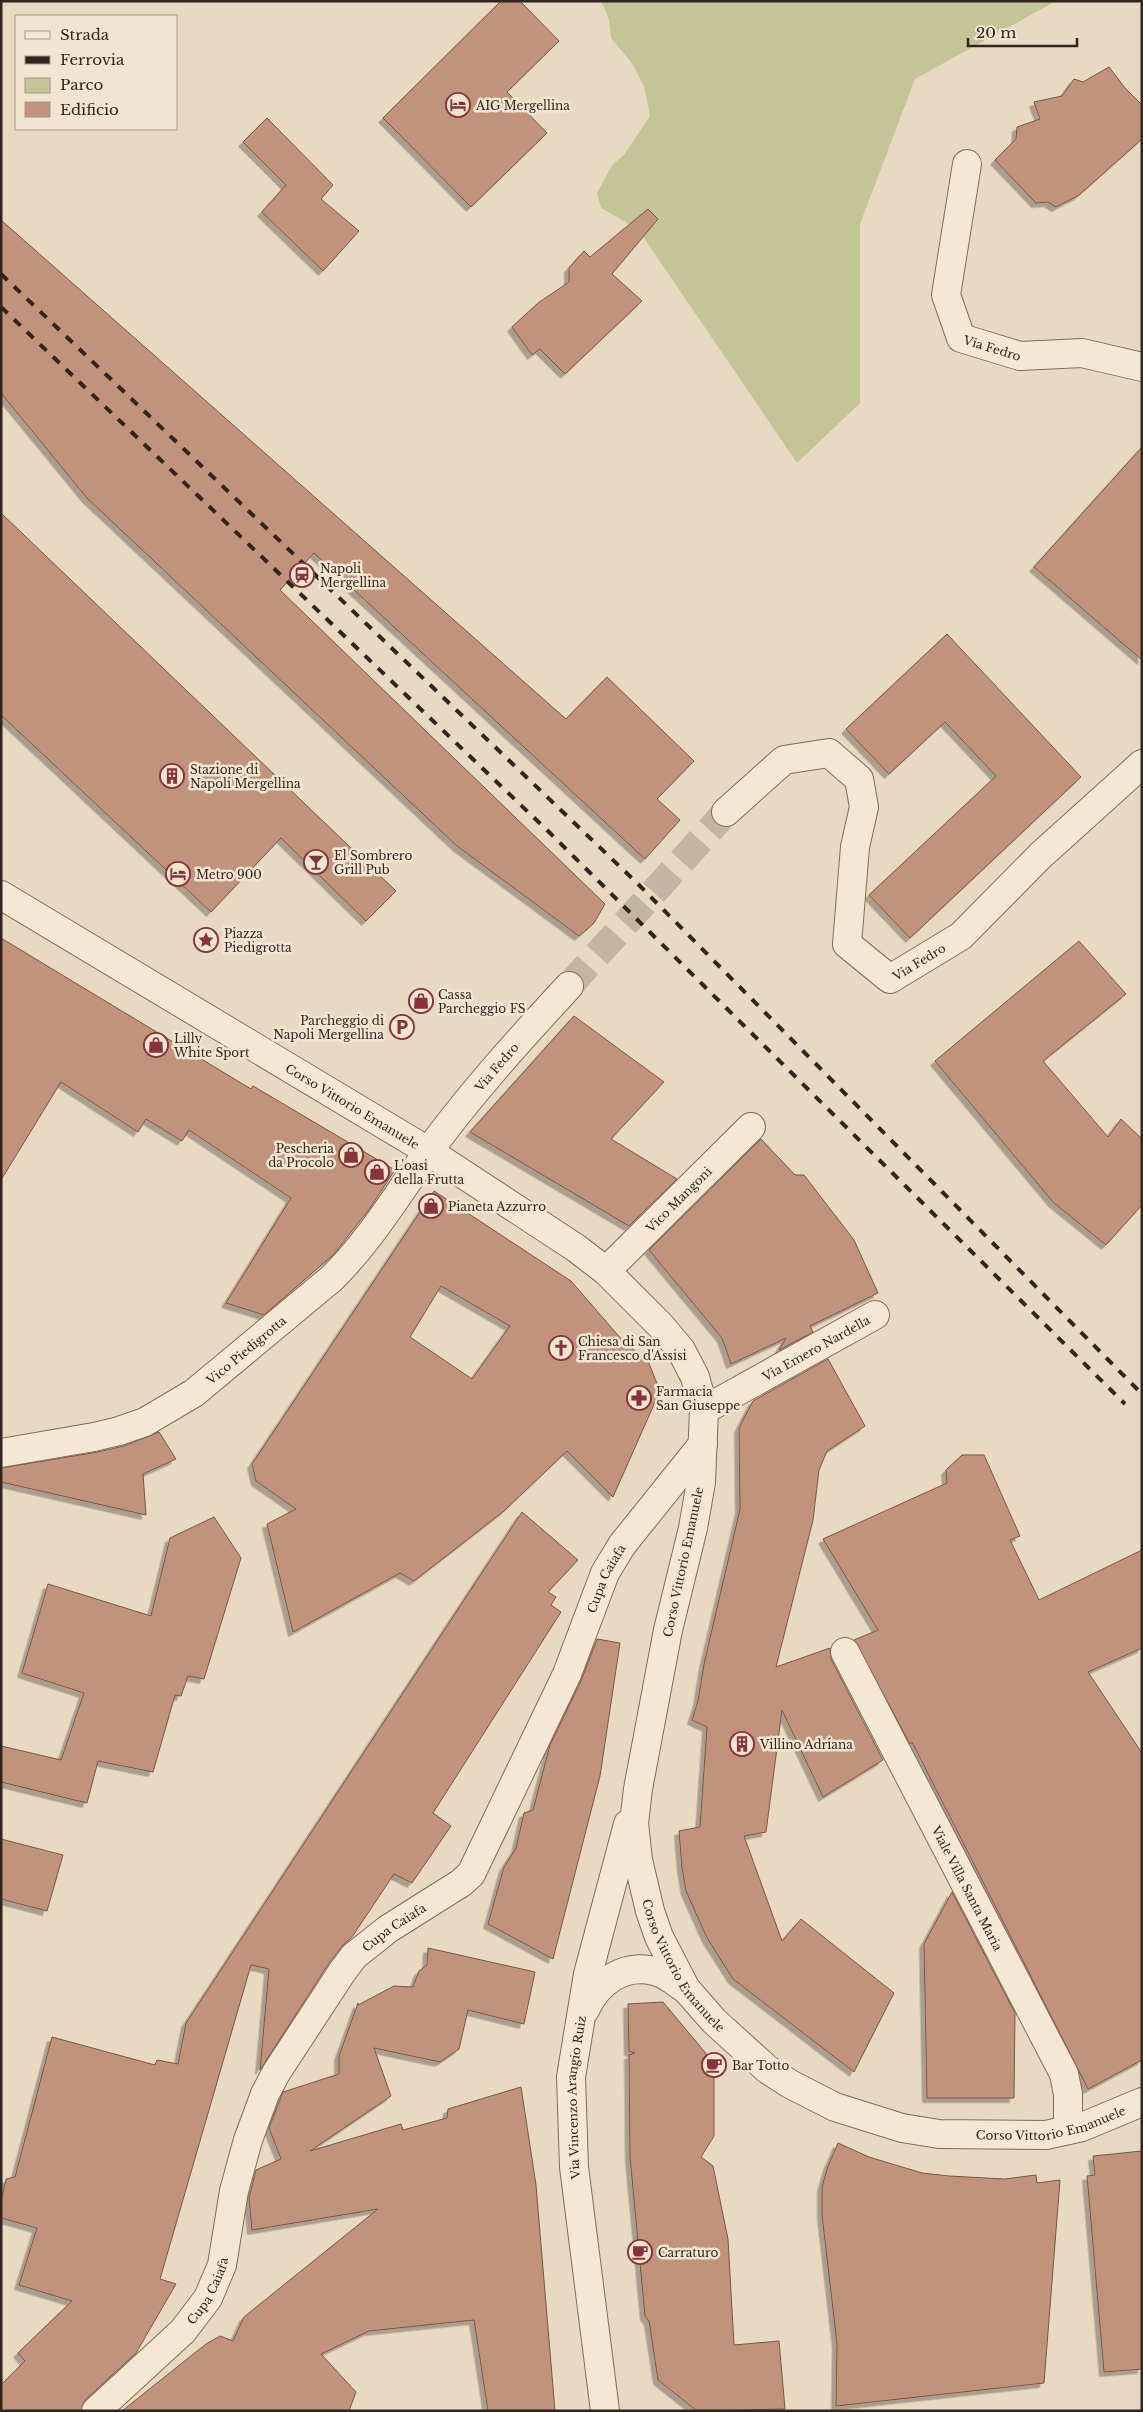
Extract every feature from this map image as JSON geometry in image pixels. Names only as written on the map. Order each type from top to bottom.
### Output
[{"type":"street","name":"Via Fedro","points":[[967,164],[946,295],[961,338],[1020,356],[1082,353],[1142,367]]},
{"type":"street","name":"Via Fedro","points":[[726,812],[784,760],[829,752],[859,779],[864,807],[855,847],[847,944],[890,979],[961,936],[1041,855],[1142,764]]},
{"type":"street","name":"Corso Vittorio Emanuele","points":[[1,896],[428,1151],[576,1248],[606,1270],[661,1326],[681,1350],[695,1377],[704,1410],[701,1482],[668,1630],[638,1789],[634,1823],[643,1886],[659,1937],[686,1989],[714,2021],[768,2069],[790,2084],[835,2107],[902,2128],[940,2134],[1046,2135],[1114,2115],[1142,2102]]},
{"type":"street","name":"Via Fedro","points":[[428,1151],[491,1070],[569,986]]},
{"type":"street","name":"Vico Mangoni","points":[[606,1270],[752,1127]]},
{"type":"street","name":"Vico Piedigrotta","points":[[1,1453],[119,1431],[145,1422],[194,1393],[331,1279],[350,1260],[365,1242],[428,1151]]},
{"type":"street","name":"Via Emero Nardella","points":[[704,1410],[875,1315]]},
{"type":"street","name":"Cupa Caiafa","points":[[96,2411],[183,2331],[208,2298],[222,2265],[234,2191],[248,2140],[276,2073],[354,1956],[388,1929],[461,1884],[471,1874],[567,1674],[605,1573],[622,1545],[703,1444]]},
{"type":"street","name":"Viale Villa Santa Maria","points":[[846,1652],[1064,2074],[1068,2094],[1068,2130]]},
{"type":"street","name":"Via Vincenzo Arangio Ruiz","points":[[605,2411],[572,2133],[571,2077],[596,1942],[638,1789]]},
{"type":"street","points":[[580,2022],[595,1992],[605,1981],[618,1974],[633,1970],[655,1971],[686,1989]]},
{"type":"street","points":[[598,2363],[620,2411]]},
{"type":"green space","points":[[601,1],[1056,1],[915,79],[860,224],[860,403],[797,463],[638,229],[601,208],[597,193],[613,164],[623,156],[650,116],[644,86],[631,62],[611,38],[609,19]]},
{"type":"building","name":"AIG Mergellina","points":[[501,1],[520,1],[559,41],[507,92],[547,133],[471,207],[383,118]]},
{"type":"building","points":[[1109,67],[1125,88],[1142,105],[1142,139],[1079,195],[1056,207],[1048,202],[1036,203],[995,160],[1016,139],[1017,127],[1040,119],[1034,102],[1062,96],[1074,79],[1083,82]]},
{"type":"building","points":[[267,118],[333,185],[321,199],[359,231],[323,271],[262,212],[286,185],[243,142]]},
{"type":"building","points":[[648,209],[658,219],[612,274],[642,301],[565,374],[540,349],[532,355],[512,327],[538,303],[569,282],[569,268],[584,251],[590,257]]},
{"type":"building","points":[[1,220],[566,719],[607,677],[694,761],[657,799],[680,820],[645,859],[314,553],[280,590],[605,904],[594,923],[579,936],[457,846],[87,498],[1,393]]},
{"type":"building","points":[[1142,447],[1142,660],[1034,567]]},
{"type":"building","name":"Stazione di Napoli Mergellina","points":[[1,513],[396,891],[366,921],[281,838],[211,912],[1,715]]},
{"type":"building","points":[[947,634],[1081,777],[910,938],[869,895],[996,776],[945,722],[889,774],[846,729]]},
{"type":"building","points":[[1,938],[251,1089],[253,1086],[395,1170],[370,1208],[334,1254],[264,1315],[226,1303],[291,1198],[189,1130],[182,1141],[146,1119],[138,1132],[61,1082],[1,1180]]},
{"type":"building","points":[[1079,941],[1126,994],[1043,1061],[1108,1137],[1121,1119],[1142,1139],[1142,1205],[1106,1245],[1053,1202],[935,1061]]},
{"type":"building","points":[[574,1016],[664,1082],[611,1139],[677,1179],[629,1226],[470,1132]]},
{"type":"building","points":[[761,1139],[795,1175],[804,1175],[854,1240],[878,1293],[810,1326],[813,1332],[779,1350],[786,1338],[731,1364],[722,1338],[649,1250]]},
{"type":"building","points":[[434,1191],[571,1281],[623,1341],[648,1361],[660,1391],[613,1497],[567,1451],[504,1511],[414,1581],[400,1573],[293,1632],[267,1524],[296,1509],[256,1481],[252,1464]],"holes":[[[441,1286],[510,1326],[472,1379],[410,1337]]]},
{"type":"building","points":[[828,1359],[865,1426],[827,1451],[819,1470],[813,1520],[776,1667],[830,1648],[831,1659],[883,1760],[823,1797],[782,1710],[766,1832],[744,1836],[782,1941],[801,1919],[894,1993],[854,2072],[733,1979],[707,1938],[686,1891],[679,1831],[700,1827],[707,1727],[692,1720],[698,1701],[704,1664],[740,1509],[739,1428],[753,1401]]},
{"type":"building","points":[[159,1432],[176,1459],[143,1474],[146,1515],[1,1482],[1,1468],[98,1452],[124,1446]]},
{"type":"building","points":[[962,1455],[984,1455],[1020,1536],[1010,1540],[1039,1600],[1142,1550],[1142,1648],[1088,1672],[1142,1753],[1142,2060],[1088,2089],[912,1742],[910,1744],[854,1640],[878,1630],[823,1539],[947,1483],[946,1470]]},
{"type":"building","points":[[522,1512],[578,1560],[548,1592],[556,1597],[551,1605],[561,1612],[433,1813],[451,1826],[412,1883],[394,1874],[352,1937],[342,1946],[329,1963],[260,2070],[269,1969],[251,1965],[160,2279],[176,2284],[136,2353],[85,2400],[81,2411],[1,2411],[1,2385],[25,2361],[18,2353],[72,2301],[19,2285],[37,2228],[1,2218],[1,2201],[6,2179],[15,2177],[52,2037],[155,2065],[157,2060],[178,2064],[186,2023]]},
{"type":"building","points":[[214,1517],[241,1558],[204,1679],[188,1676],[181,1696],[175,1695],[153,1772],[98,1761],[87,1803],[1,1782],[1,1746],[61,1760],[84,1693],[22,1673],[48,1584],[151,1616],[170,1538]]},
{"type":"building","points":[[597,1639],[620,1643],[600,1776],[553,1959],[488,1924],[504,1867],[516,1848],[524,1813],[533,1810],[550,1745],[581,1681]]},
{"type":"building","points":[[1,1839],[63,1855],[47,1911],[1,1899]]},
{"type":"building","points":[[952,1892],[1015,2013],[1014,2098],[927,2098],[924,1944]]},
{"type":"building","points":[[428,1948],[535,1972],[524,2024],[468,2010],[459,2049],[440,2062],[374,2048],[391,2096],[310,2151],[401,2124],[403,2130],[447,2118],[448,2109],[521,2087],[536,2185],[555,2411],[488,2411],[474,2320],[369,2331],[321,2354],[356,2392],[349,2411],[122,2411],[206,2344],[220,2336],[233,2341],[244,2317],[378,2209],[252,2230],[249,2198],[256,2170],[281,2159],[269,2128],[283,2092],[339,2074],[339,2056],[358,2003],[358,2005],[394,1986],[413,1987],[419,1971],[427,1965]]},
{"type":"building","points":[[663,2002],[714,2063],[714,2136],[701,2157],[713,2166],[728,2239],[734,2345],[779,2341],[785,2409],[697,2411],[658,2380],[649,2321],[645,2316],[630,2157],[629,2055],[635,2053],[629,2051],[628,2004]]},
{"type":"building","points":[[838,2143],[869,2157],[922,2173],[1005,2179],[1036,2175],[1037,2183],[1060,2180],[1044,2383],[836,2406],[837,2344],[822,2215],[822,2187],[828,2166]]},
{"type":"building","points":[[1142,2151],[1142,2369],[1104,2372],[1087,2176],[1095,2175],[1093,2156]]},
{"type":"tunnel","points":[[569,986],[726,812]]},
{"type":"railway","points":[[1,274],[637,883],[1139,1391]]},
{"type":"railway","points":[[1,307],[550,833],[1125,1404]]},
{"type":"place","name":"AIG Mergellina","points":[[458,105]]},
{"type":"place","name":"Napoli Mergellina","points":[[302,575]]},
{"type":"place","name":"Stazione di Napoli Mergellina","points":[[172,776]]},
{"type":"place","name":"El Sombrero Grill Pub","points":[[316,862]]},
{"type":"place","name":"Metro 900","points":[[178,874]]},
{"type":"place","name":"Piazza Piedigrotta","points":[[206,940]]},
{"type":"place","name":"Cassa Parcheggio FS","points":[[421,1001]]},
{"type":"place","name":"Parcheggio di Napoli Mergellina","points":[[402,1027]]},
{"type":"place","name":"Lilly White Sport","points":[[156,1045]]},
{"type":"place","name":"Pescheria da Procolo","points":[[351,1155]]},
{"type":"place","name":"L'oasi della Frutta","points":[[377,1172]]},
{"type":"place","name":"Pianeta Azzurro","points":[[431,1206]]},
{"type":"place","name":"Chiesa di San Francesco d'Assisi","points":[[561,1348]]},
{"type":"place","name":"Farmacia San Giuseppe","points":[[639,1398]]},
{"type":"place","name":"Villino Adriana","points":[[742,1744]]},
{"type":"place","name":"Bar Totto","points":[[714,2065]]},
{"type":"place","name":"Carraturo","points":[[640,2252]]}]
